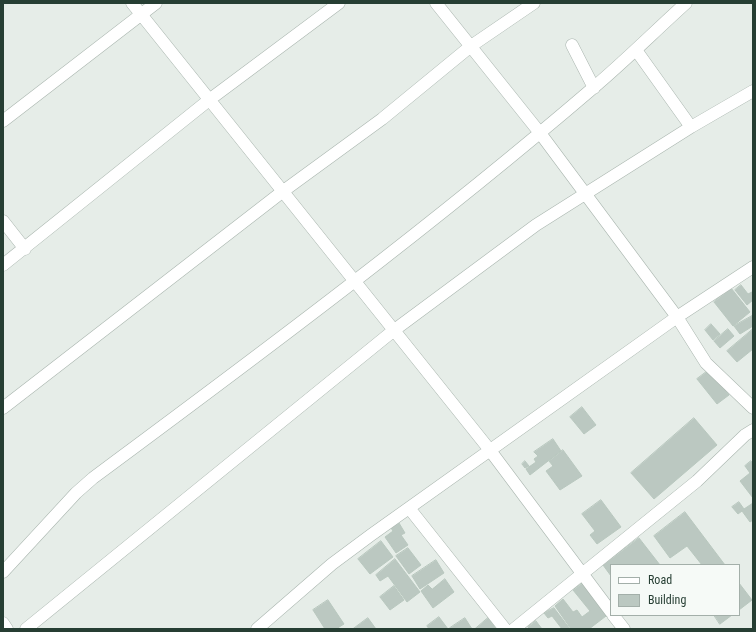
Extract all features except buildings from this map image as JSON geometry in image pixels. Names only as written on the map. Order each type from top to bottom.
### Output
[{"type":"street","points":[[132,3],[489,449],[610,611]]},
{"type":"street","points":[[3,121],[156,3]]},
{"type":"street","points":[[3,265],[209,100],[339,3]]},
{"type":"street","points":[[436,3],[540,133],[677,317],[706,363],[753,408]]},
{"type":"street","points":[[3,408],[282,192],[382,119],[471,46],[534,3]]},
{"type":"street","points":[[3,572],[76,493],[93,478],[354,282],[594,88],[686,3]]},
{"type":"street","points":[[572,45],[594,88]]},
{"type":"street","points":[[636,50],[691,127]]},
{"type":"street","points":[[26,629],[394,331],[536,225],[691,127],[753,91]]},
{"type":"street","points":[[3,222],[24,249]]},
{"type":"street","points":[[258,629],[332,564],[489,449],[677,317],[753,267]]},
{"type":"street","points":[[514,629],[696,481],[745,435],[753,430]]},
{"type":"street","points":[[409,508],[505,629]]},
{"type":"street","points":[[614,616],[624,629]]},
{"type":"street","points":[[3,623],[7,629]]}]
